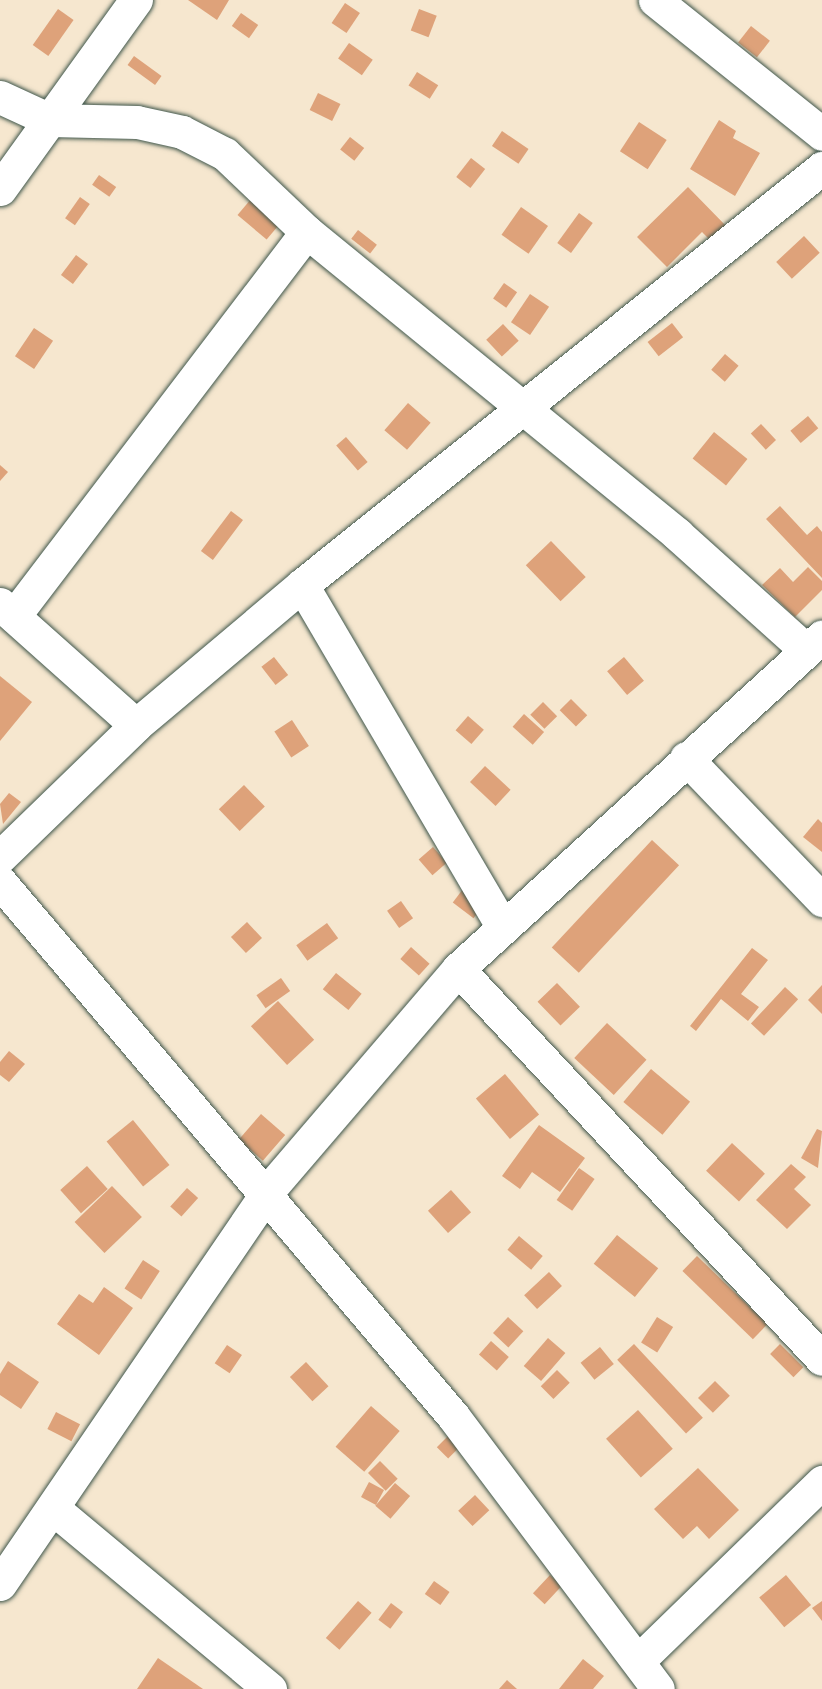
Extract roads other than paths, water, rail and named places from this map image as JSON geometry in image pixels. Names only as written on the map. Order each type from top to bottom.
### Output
[{"type":"street","points":[[0,189],[136,0]]},
{"type":"street","points":[[655,0],[822,134]]},
{"type":"street","points":[[0,97],[50,120],[138,122],[182,132],[225,154],[307,232],[814,643],[502,926],[458,969],[267,1192],[160,1343],[55,1510],[0,1584]]},
{"type":"street","points":[[0,857],[135,725],[302,585],[526,408],[822,168]]},
{"type":"street","points":[[135,725],[7,610],[307,232]]},
{"type":"street","points":[[302,585],[502,926]]},
{"type":"street","points":[[686,758],[822,900]]},
{"type":"street","points":[[0,882],[267,1192],[453,1416],[658,1689]]},
{"type":"street","points":[[458,969],[822,1359]]},
{"type":"street","points":[[638,1661],[822,1482]]},
{"type":"street","points":[[55,1510],[270,1689]]}]
